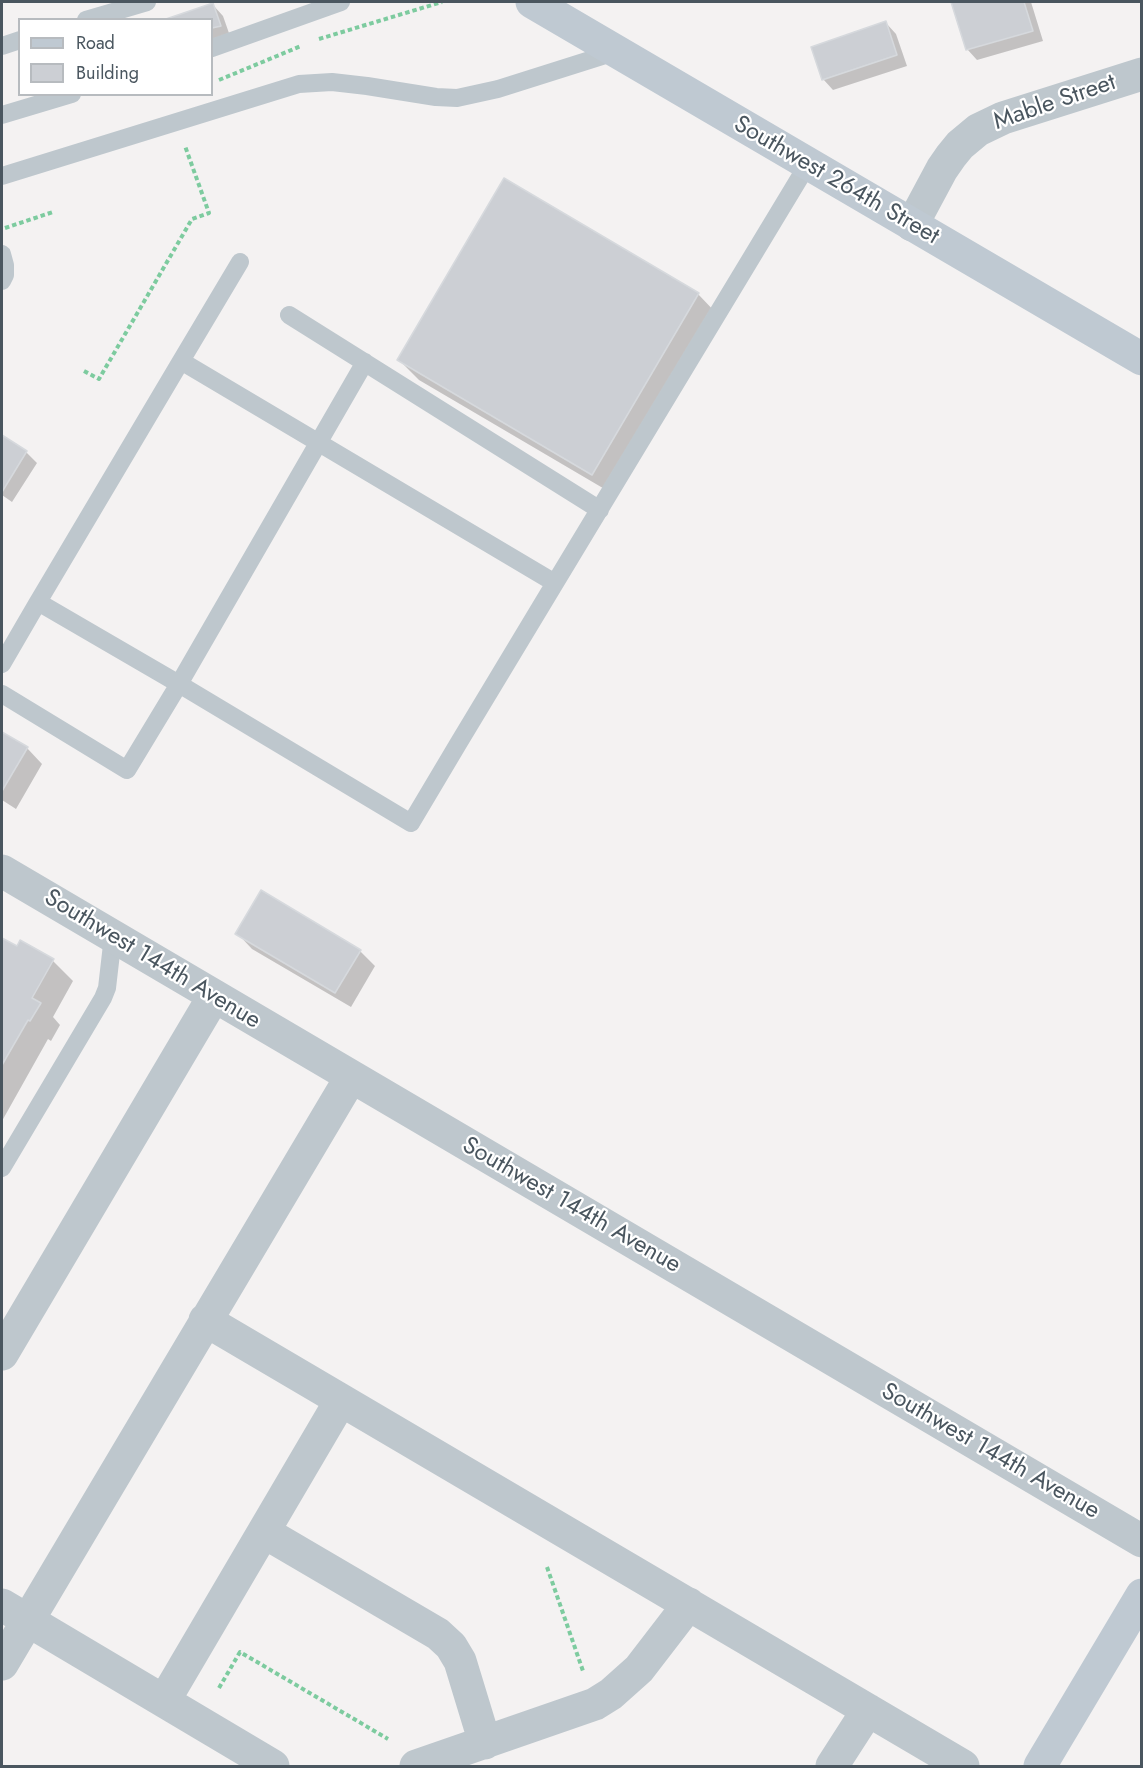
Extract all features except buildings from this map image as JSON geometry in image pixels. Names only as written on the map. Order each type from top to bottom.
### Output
[{"type":"street","name":"Southwest 264th Street","points":[[532,2],[1142,359]]},
{"type":"street","name":"Mable Street","points":[[912,225],[951,156],[978,130],[1003,118],[1142,74]]},
{"type":"street","name":"Southwest 144th Avenue","points":[[2,870],[1142,1541]]},
{"type":"street","points":[[2,1354],[214,996]]},
{"type":"street","points":[[2,1664],[14,1612],[205,1320],[351,1077]]},
{"type":"street","points":[[205,1320],[963,1767]]},
{"type":"street","points":[[164,1701],[341,1400]]},
{"type":"street","points":[[264,1532],[438,1634],[451,1646],[460,1661],[485,1743]]},
{"type":"street","points":[[1040,1767],[1142,1595]]},
{"type":"street","points":[[416,1767],[595,1704],[611,1694],[639,1669],[689,1604]]},
{"type":"street","points":[[14,1612],[273,1767]]},
{"type":"street","points":[[832,1767],[868,1710]]},
{"type":"lane","points":[[93,18],[147,2]]},
{"type":"lane","points":[[213,48],[341,2]]},
{"type":"lane","points":[[2,46],[18,41]]},
{"type":"lane","points":[[2,176],[299,84],[332,82],[457,98],[498,89],[615,52]]},
{"type":"lane","points":[[2,115],[65,96]]},
{"type":"lane","points":[[38,602],[411,823],[808,164]]},
{"type":"lane","points":[[2,254],[5,265],[2,281]]},
{"type":"lane","points":[[2,664],[240,262]]},
{"type":"lane","points":[[289,315],[600,510]]},
{"type":"lane","points":[[181,362],[555,584]]},
{"type":"lane","points":[[2,694],[127,770],[365,362]]},
{"type":"lane","points":[[2,1168],[103,998],[107,988],[113,936]]},
{"type":"path","points":[[213,82],[310,42],[442,2]]},
{"type":"path","points":[[84,371],[99,379],[192,219],[209,213],[185,146]]},
{"type":"path","points":[[2,230],[53,212]]},
{"type":"path","points":[[547,1567],[583,1671]]},
{"type":"path","points":[[219,1688],[240,1652],[388,1739]]}]
